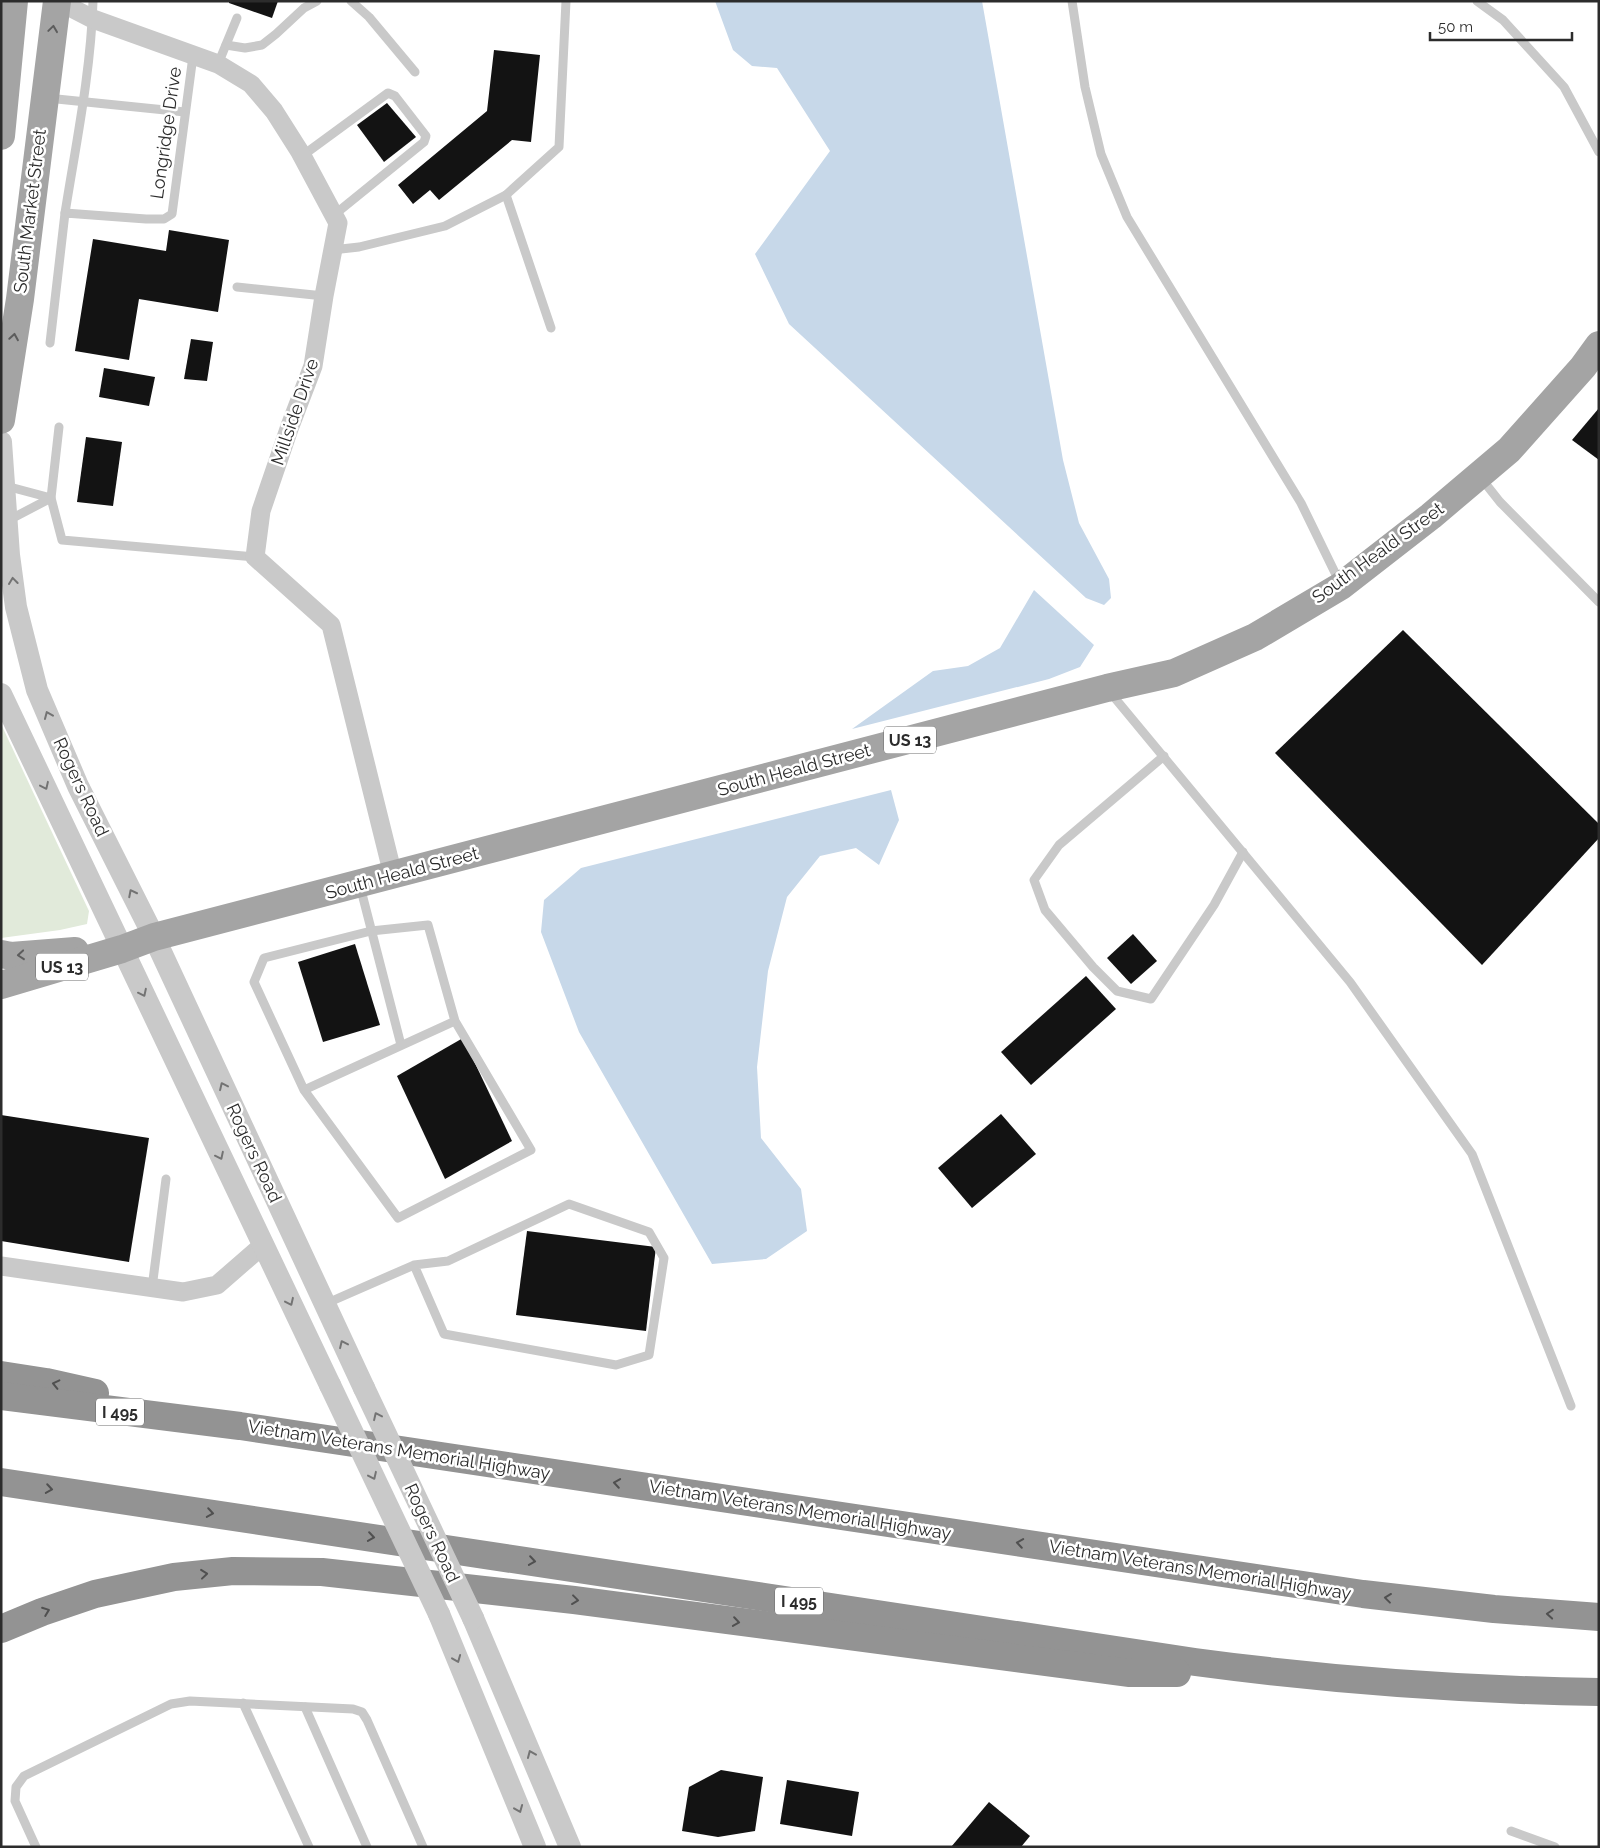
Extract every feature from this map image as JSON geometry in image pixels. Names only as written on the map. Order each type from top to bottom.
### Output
[{"type":"highway","points":[[1,1375],[46,1382],[240,1426]]},
{"type":"highway","name":"Vietnam Veterans Memorial Highway","points":[[1,1396],[240,1426],[1363,1594],[1494,1609],[1599,1617]]},
{"type":"highway","name":"I 495","points":[[1,1482],[1195,1662],[1264,1671],[1422,1684],[1543,1691],[1599,1692]]},
{"type":"highway","points":[[1,1630],[67,1603],[147,1582],[174,1577],[233,1571],[290,1570],[356,1574],[574,1600],[1130,1673],[1264,1671]]},
{"type":"main road","points":[[1,136],[14,1]]},
{"type":"main road","name":"South Market Street","points":[[1,420],[20,299],[44,98],[58,1]]},
{"type":"main road","name":"South Heald Street","points":[[1,985],[122,949],[154,937],[1107,688],[1174,673],[1255,637],[1341,586],[1431,516],[1510,450],[1583,367],[1599,345]]},
{"type":"main road","name":"South Heald Street","points":[[1,954],[11,956],[122,949]]},
{"type":"street","name":"Millside Drive","points":[[58,1],[93,10],[193,56],[218,64],[251,84],[274,112],[302,156],[338,223],[313,366],[261,511],[255,557]]},
{"type":"street","name":"Rogers Road","points":[[1,442],[16,607],[37,690],[78,786],[154,937],[473,1618],[570,1847]]},
{"type":"street","points":[[255,557],[331,626],[393,875]]},
{"type":"street","name":"Rogers Road","points":[[1,694],[439,1614],[535,1847]]},
{"type":"street","points":[[1,1266],[183,1292],[217,1286],[263,1245]]},
{"type":"lane","points":[[226,45],[245,48],[262,45],[304,8],[317,1]]},
{"type":"lane","points":[[351,1],[369,16],[415,72]]},
{"type":"lane","points":[[332,250],[359,247],[445,226],[506,195],[559,147],[566,1]]},
{"type":"lane","points":[[1072,1],[1085,87],[1101,154],[1126,217],[1301,503],[1341,586]]},
{"type":"lane","points":[[1478,1],[1503,20],[1564,87],[1599,152]]},
{"type":"lane","points":[[50,343],[65,213],[82,102],[93,10]]},
{"type":"lane","points":[[218,64],[237,18]]},
{"type":"lane","name":"Longridge Drive","points":[[65,213],[155,219],[164,219],[172,214],[193,56]]},
{"type":"lane","points":[[302,156],[388,93],[395,96],[426,136],[424,142],[334,215]]},
{"type":"lane","points":[[44,98],[186,112]]},
{"type":"lane","points":[[506,195],[551,328]]},
{"type":"lane","points":[[237,287],[324,296]]},
{"type":"lane","points":[[59,427],[51,498],[62,540],[255,557]]},
{"type":"lane","points":[[1479,476],[1500,502],[1599,602]]},
{"type":"lane","points":[[4,485],[51,498]]},
{"type":"lane","points":[[7,521],[51,498]]},
{"type":"lane","points":[[1107,688],[1350,982],[1472,1154],[1571,1406]]},
{"type":"lane","points":[[1164,756],[1059,845],[1034,880],[1045,910],[1093,967],[1117,991],[1151,999],[1214,905],[1243,852]]},
{"type":"lane","points":[[359,884],[401,1045]]},
{"type":"lane","points":[[428,925],[455,1021],[531,1150],[398,1218],[304,1090],[254,982],[264,958],[371,931],[428,925]]},
{"type":"lane","points":[[304,1090],[455,1021]]},
{"type":"lane","points":[[152,1288],[166,1179]]},
{"type":"lane","points":[[325,1304],[414,1265],[448,1261],[569,1204],[649,1232],[664,1258],[649,1355],[616,1365],[444,1334],[414,1265]]},
{"type":"lane","points":[[36,1847],[15,1801],[16,1787],[24,1776],[171,1704],[190,1702],[353,1709],[362,1712],[423,1847]]},
{"type":"lane","points":[[242,1704],[310,1847]]},
{"type":"lane","points":[[304,1707],[367,1847]]},
{"type":"lane","points":[[1511,1831],[1555,1847]]},
{"type":"green space","points":[[1,724],[89,911],[87,924],[60,930],[1,938]]},
{"type":"water","points":[[715,1],[982,1],[1063,460],[1079,523],[1109,579],[1111,598],[1104,605],[1086,598],[789,324],[755,254],[830,151],[777,68],[752,66],[733,50]]},
{"type":"water","points":[[1034,590],[1094,645],[1080,667],[1049,679],[852,729],[933,671],[968,666],[1000,648]]},
{"type":"water","points":[[891,790],[899,820],[879,865],[856,848],[820,856],[787,897],[768,971],[757,1067],[761,1138],[801,1189],[807,1231],[766,1259],[712,1264],[579,1032],[541,932],[544,900],[581,868]]},
{"type":"building","points":[[229,1],[278,1],[272,18],[229,3]]},
{"type":"building","points":[[494,50],[540,55],[531,142],[512,140],[439,200],[430,190],[413,204],[398,185],[487,111]]},
{"type":"building","points":[[387,103],[416,137],[384,162],[357,125]]},
{"type":"building","points":[[169,230],[229,240],[218,312],[139,299],[129,360],[75,351],[93,239],[166,251]]},
{"type":"building","points":[[191,339],[213,342],[207,381],[184,379]]},
{"type":"building","points":[[104,368],[155,377],[149,406],[99,397]]},
{"type":"building","points":[[1599,408],[1599,460],[1572,440]]},
{"type":"building","points":[[86,437],[122,442],[113,506],[77,502]]},
{"type":"building","points":[[1403,630],[1599,824],[1599,838],[1482,965],[1275,753]]},
{"type":"building","points":[[1133,934],[1157,961],[1131,984],[1107,958]]},
{"type":"building","points":[[355,944],[380,1025],[323,1042],[298,962]]},
{"type":"building","points":[[1086,976],[1116,1009],[1031,1085],[1001,1052]]},
{"type":"building","points":[[463,1038],[512,1141],[445,1179],[397,1076]]},
{"type":"building","points":[[1001,1114],[1036,1154],[972,1208],[938,1168]]},
{"type":"building","points":[[1,1115],[149,1138],[129,1262],[1,1241]]},
{"type":"building","points":[[527,1231],[656,1247],[646,1331],[516,1315]]},
{"type":"building","points":[[721,1770],[763,1777],[755,1831],[718,1837],[682,1831],[689,1787]]},
{"type":"building","points":[[787,1780],[859,1792],[852,1836],[780,1824]]},
{"type":"building","points":[[989,1802],[1030,1836],[1021,1847],[951,1847]]}]
